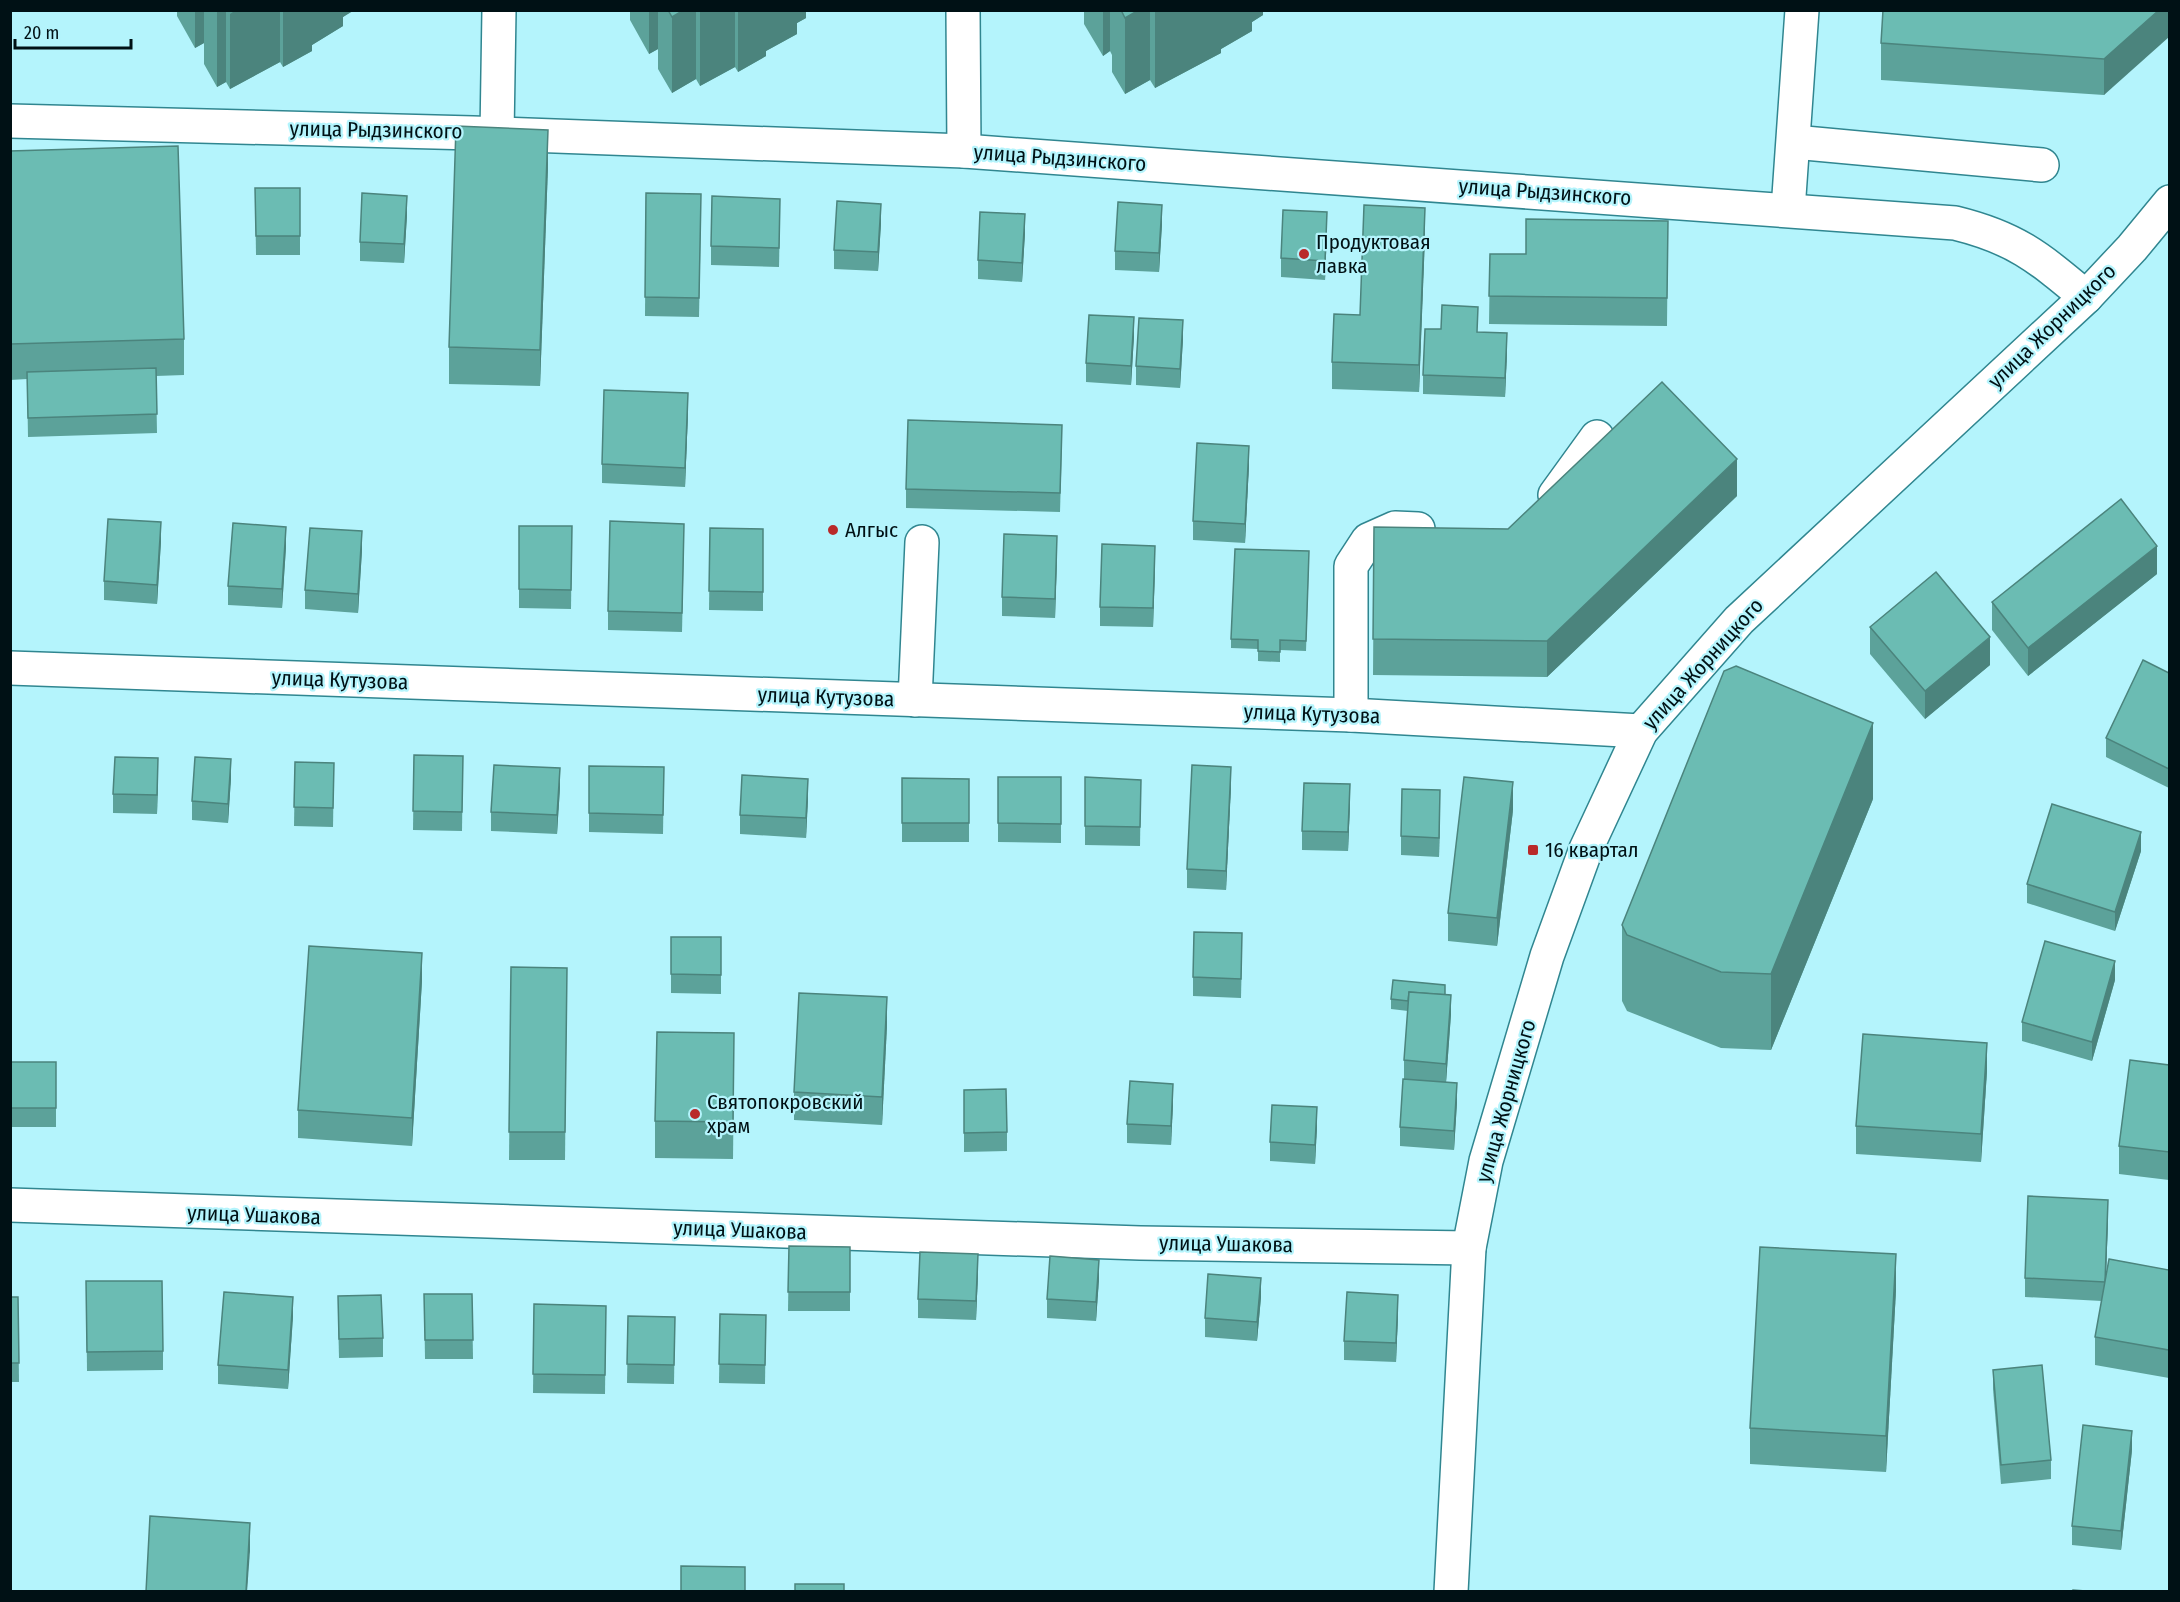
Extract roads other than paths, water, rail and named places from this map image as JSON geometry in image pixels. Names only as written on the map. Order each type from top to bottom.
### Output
[{"type":"street","points":[[497,134],[499,10]]},
{"type":"street","points":[[963,10],[963,151]]},
{"type":"street","points":[[1788,210],[1802,10]]},
{"type":"street","name":"улица Рыдзинского","points":[[10,121],[497,134],[963,151],[1955,223],[1992,232],[2025,248],[2086,297]]},
{"type":"street","points":[[1794,142],[2042,165]]},
{"type":"street","name":"улица Жорницкого","points":[[1452,1592],[1469,1248],[1486,1161],[1547,956],[1586,849],[1641,731],[1739,620],[2086,297],[2132,248],[2169,202]]},
{"type":"street","points":[[1529,517],[1556,494],[1597,437]]},
{"type":"street","points":[[1351,715],[1351,566],[1368,540],[1395,528],[1453,530]]},
{"type":"street","points":[[915,700],[922,542]]},
{"type":"street","name":"улица Кутузова","points":[[10,668],[1351,715],[1641,731]]},
{"type":"street","name":"улица Ушакова","points":[[10,1205],[1128,1242],[1469,1248]]},
{"type":"place","name":"Продуктовая лавка","points":[[1304,254]]},
{"type":"place","name":"Алгыс","points":[[833,530]]},
{"type":"place","name":"16 квартал","points":[[1533,850]]},
{"type":"place","name":"Святопокровский храм","points":[[695,1114]]}]
